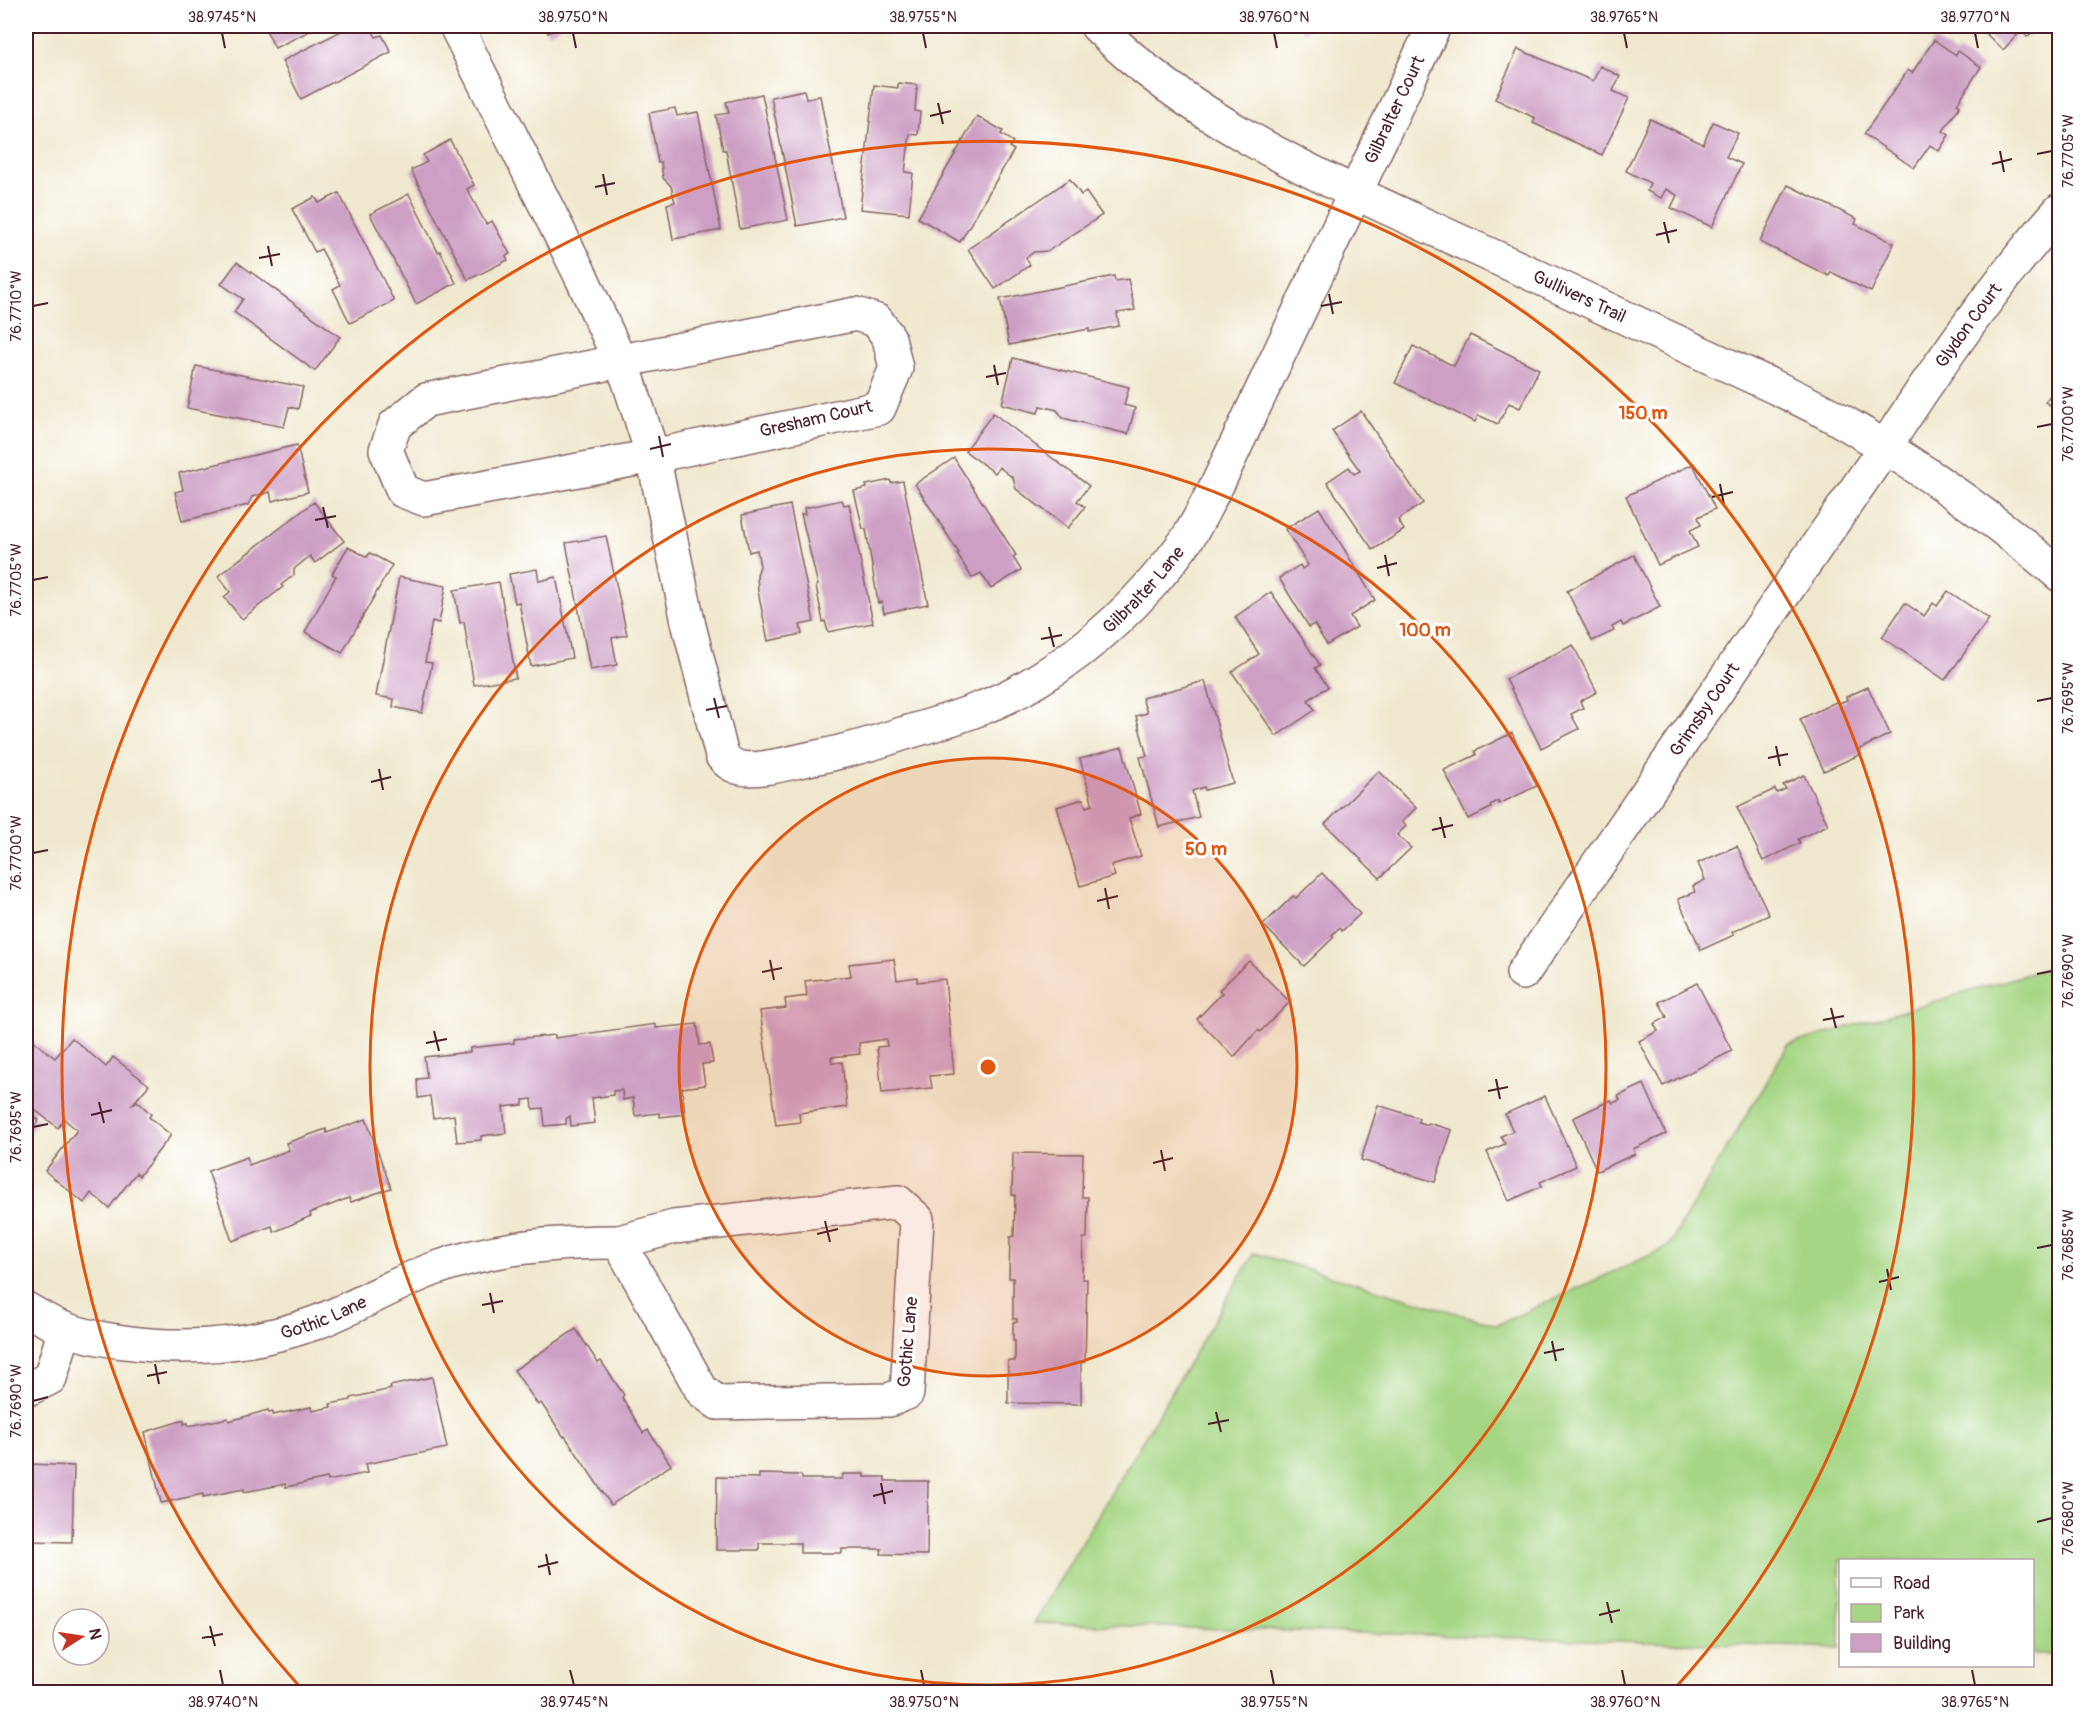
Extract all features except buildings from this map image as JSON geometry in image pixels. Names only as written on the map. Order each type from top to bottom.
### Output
[{"type":"street","points":[[456,26],[572,257],[620,361],[653,456]]},
{"type":"street","name":"Gullivers Trail","points":[[1096,26],[1154,76],[1220,121],[1356,194],[1837,418],[1885,447],[1996,524],[2060,575]]},
{"type":"street","name":"Gilbralter Court","points":[[1356,194],[1434,26]]},
{"type":"street","name":"Gilbralter Lane","points":[[653,456],[689,626],[722,756],[733,765],[739,768],[764,767],[826,755],[942,722],[993,703],[1035,682],[1077,653],[1114,623],[1185,541],[1218,483],[1356,194]]},
{"type":"street","name":"Glydon Court","points":[[1885,447],[1919,394],[1973,320],[2060,210]]},
{"type":"street","name":"Gresham Court","points":[[856,314],[877,321],[889,338],[896,368],[879,408],[653,456],[424,499],[403,491],[386,450],[395,425],[426,400],[620,361],[856,314]]},
{"type":"street","name":"Grimsby Court","points":[[1523,973],[1885,447]]},
{"type":"street","name":"Gothic Lane","points":[[26,1309],[65,1329],[94,1338],[152,1346],[218,1346],[266,1338],[317,1322],[432,1270],[489,1253],[574,1242],[619,1242],[674,1227],[898,1202],[917,1219],[908,1393],[889,1400],[718,1403],[702,1391],[619,1242]]},
{"type":"street","points":[[26,1390],[50,1378],[65,1329]]},
{"type":"green space","points":[[2058,965],[2060,968],[2059,1654],[2034,1654],[2034,1559],[1839,1559],[1839,1648],[1034,1623],[1254,1253],[1497,1325],[1668,1247],[1788,1045]]}]
